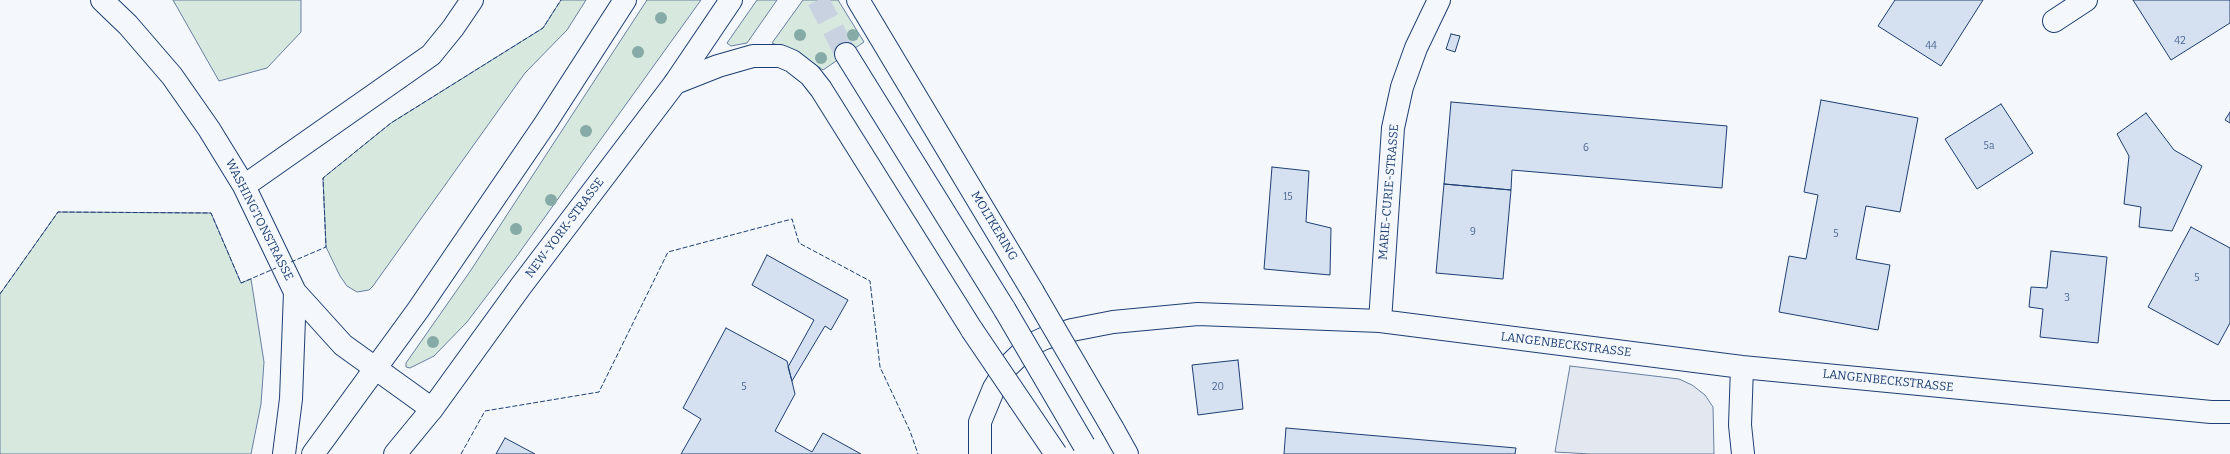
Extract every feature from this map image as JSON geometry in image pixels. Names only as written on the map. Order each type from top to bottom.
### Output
[{"type":"street","name":"WASHINGTONSTRASSE","points":[[102,0],[128,25],[172,76],[209,129],[244,186],[295,292],[343,345],[432,409]]},
{"type":"street","points":[[244,186],[431,55],[453,28],[472,0]]},
{"type":"street","points":[[313,454],[375,369],[545,124],[625,0]]},
{"type":"street","name":"NEW-YORK-STRASSE","points":[[395,454],[432,409],[521,286],[674,83],[731,0]]},
{"type":"street","name":"MOLTKERING","points":[[858,0],[1033,292],[1127,454]]},
{"type":"street","name":"MARIE-CURIE-STRASSE","points":[[1380,321],[1393,128],[1402,87],[1416,48],[1439,0]]},
{"type":"street","points":[[2054,21],[2086,0]]},
{"type":"street","points":[[846,54],[1005,310],[1087,450]]},
{"type":"street","points":[[674,83],[718,66],[753,56],[780,56],[792,60],[810,75],[821,89],[972,330],[1056,454]]},
{"type":"street","name":"WASHINGTONSTRASSE","points":[[284,454],[291,399],[295,292]]},
{"type":"street","name":"LANGENBECKSTRASSE","points":[[980,454],[980,422],[994,388],[1007,367],[1030,345],[1045,338],[1113,322],[1198,314],[1380,321],[1742,367],[2230,412]]},
{"type":"street","points":[[1742,367],[1740,426],[1743,454]]},
{"type":"shaded area","points":[[173,0],[301,0],[301,32],[267,68],[219,81]]},
{"type":"shaded area","points":[[561,0],[586,0],[567,30],[525,73],[373,286],[369,290],[357,292],[347,286],[340,276],[326,247],[323,178],[391,123],[543,28]]},
{"type":"shaded area","points":[[647,0],[701,0],[514,260],[467,322],[434,356],[410,368],[406,367],[406,363],[471,270]]},
{"type":"shaded area","points":[[757,0],[777,0],[747,43],[731,46],[727,43]]},
{"type":"shaded area","points":[[803,0],[838,0],[864,42],[823,70],[803,56],[772,43]]},
{"type":"shaded area","points":[[58,212],[211,213],[241,283],[251,279],[264,362],[261,404],[251,454],[0,454],[0,294]]},
{"type":"shaded area","points":[[1570,366],[1679,379],[1692,385],[1705,395],[1713,407],[1714,454],[1591,454],[1555,452]]},
{"type":"building","points":[[1895,0],[1983,0],[1941,66],[1878,26]]},
{"type":"building","points":[[2133,0],[2230,0],[2230,23],[2171,60]]},
{"type":"building","points":[[1451,34],[1460,36],[1455,52],[1446,49]]},
{"type":"building","points":[[1821,100],[1918,118],[1900,212],[1866,206],[1856,259],[1890,265],[1878,330],[1779,312],[1789,256],[1806,259],[1818,195],[1804,192]]},
{"type":"building","points":[[1451,102],[1727,126],[1722,188],[1512,170],[1511,190],[1444,184]]},
{"type":"building","points":[[2001,104],[2033,153],[1977,189],[1945,139]]},
{"type":"building","points":[[2230,112],[2230,123],[2225,120]]},
{"type":"building","points":[[2146,113],[2174,150],[2202,166],[2172,231],[2139,227],[2141,207],[2124,204],[2129,156],[2117,134]]},
{"type":"building","points":[[1272,167],[1309,171],[1306,222],[1331,228],[1330,275],[1264,269]]},
{"type":"building","points":[[1444,184],[1511,190],[1503,279],[1436,273]]},
{"type":"building","points":[[2191,227],[2230,248],[2230,323],[2218,345],[2148,307]]},
{"type":"building","points":[[2051,251],[2107,257],[2098,343],[2040,337],[2043,309],[2029,307],[2031,287],[2047,288]]},
{"type":"building","points":[[767,255],[848,300],[831,330],[825,326],[792,381],[788,367],[814,320],[752,285]]},
{"type":"building","points":[[726,328],[787,361],[795,394],[775,431],[812,452],[823,433],[861,454],[681,454],[701,419],[683,408]]},
{"type":"building","points":[[1238,360],[1243,409],[1198,415],[1192,365]]},
{"type":"building","points":[[1286,428],[1516,448],[1515,454],[1284,454]]},
{"type":"building","points":[[505,438],[535,454],[496,454]]},
{"type":"tunnel","points":[[818,0],[846,54]]},
{"type":"fence","points":[[291,262],[326,247],[323,178],[391,123],[543,28],[561,0]]},
{"type":"fence","points":[[0,294],[58,212],[211,213],[241,283],[276,268]]},
{"type":"fence","points":[[461,454],[485,411],[599,392],[668,252],[792,219],[799,243],[870,281],[880,367],[910,431],[918,454]]}]
